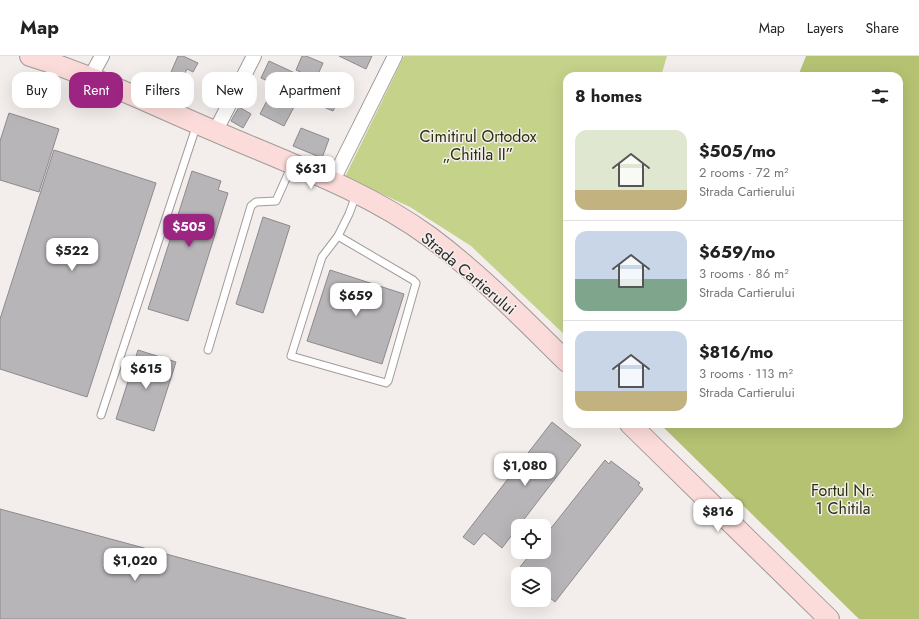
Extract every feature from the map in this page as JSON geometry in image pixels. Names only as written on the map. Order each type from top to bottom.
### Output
[{"type":"street","name":"Strada Cartierului","points":[[30,56],[74,72]]},
{"type":"street","points":[[93,72],[102,56]]},
{"type":"street","points":[[215,132],[254,56]]},
{"type":"street","points":[[332,182],[395,56]]},
{"type":"street","name":"Strada Cartierului","points":[[123,92],[357,193],[407,222],[453,255],[496,292],[563,358]]},
{"type":"street","points":[[634,428],[829,619]]},
{"type":"lane","points":[[102,415],[197,124]]},
{"type":"lane","points":[[208,350],[251,206],[256,202],[276,201],[292,165]]},
{"type":"lane","points":[[338,236],[416,283],[388,381],[386,383],[291,356],[322,257],[338,236],[357,193]]},
{"type":"green space","name":"Cimitirul Ortodox „Chitila II”","points":[[404,56],[667,56],[662,72],[563,72],[563,333],[471,246],[410,207],[345,177]]},
{"type":"green space","name":"Fortul Nr. 1 Chitila","points":[[806,56],[919,56],[919,619],[859,619],[664,428],[903,428],[903,72],[800,72]]},
{"type":"building","points":[[178,56],[183,56],[198,63],[193,72],[187,69],[186,72],[171,72]]},
{"type":"building","points":[[302,56],[306,56],[323,63],[319,72],[300,72],[296,70]]},
{"type":"building","points":[[339,56],[372,56],[366,69]]},
{"type":"building","points":[[269,61],[293,72],[265,72],[265,80],[261,78]]},
{"type":"building","points":[[265,104],[265,108],[293,108],[284,126],[260,114]]},
{"type":"building","points":[[238,108],[251,114],[243,128],[231,121]]},
{"type":"building","points":[[326,108],[334,108],[333,111]]},
{"type":"building","points":[[9,113],[59,129],[39,192],[0,180],[0,141]]},
{"type":"building","points":[[301,128],[329,139],[322,158],[293,146]]},
{"type":"building","points":[[54,150],[156,183],[87,397],[0,369],[0,319]]},
{"type":"building","points":[[192,171],[221,181],[218,190],[228,193],[188,321],[148,309]]},
{"type":"building","points":[[263,217],[290,226],[263,313],[236,304]]},
{"type":"building","points":[[330,270],[404,294],[382,364],[307,341]]},
{"type":"building","points":[[138,350],[176,362],[154,431],[116,419]]},
{"type":"building","points":[[552,422],[581,445],[524,519],[511,519],[511,536],[502,548],[484,533],[474,545],[463,537]]},
{"type":"building","points":[[605,460],[609,464],[611,461],[640,483],[638,485],[643,489],[555,602],[551,599],[551,567],[520,567],[526,559],[551,559],[551,528]]},
{"type":"building","points":[[0,509],[406,619],[0,619]]}]
